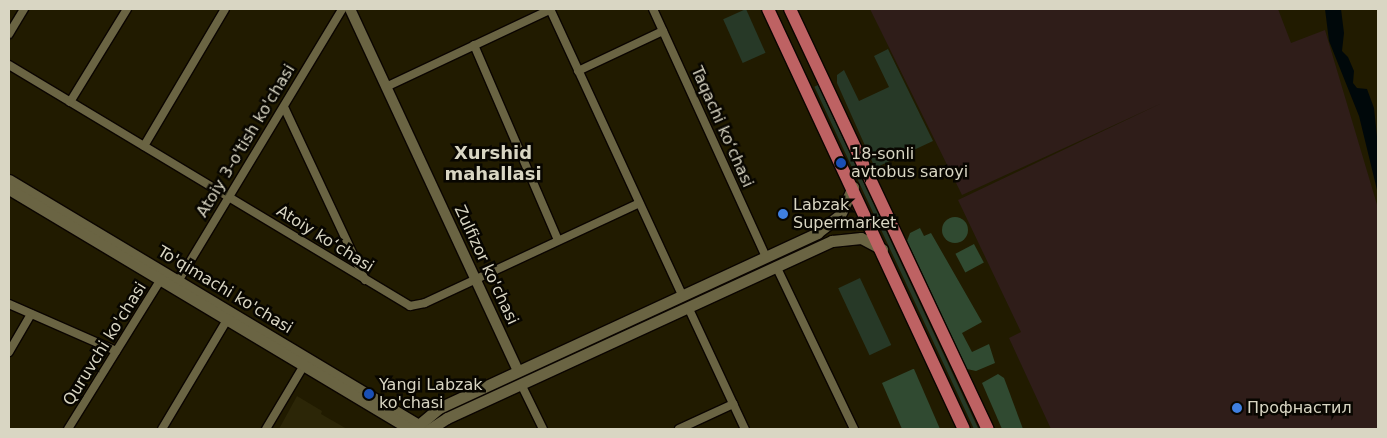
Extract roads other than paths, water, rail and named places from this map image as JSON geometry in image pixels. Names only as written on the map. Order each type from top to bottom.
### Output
[{"type":"highway","points":[[768,9],[882,249],[964,429]]},
{"type":"highway","points":[[790,9],[988,429]]},
{"type":"highway","points":[[801,79],[820,70]]},
{"type":"main road","name":"To'qimachi ko'chasi","points":[[9,180],[176,284],[417,428]]},
{"type":"main road","points":[[417,428],[439,408],[808,237],[840,215],[853,188]]},
{"type":"main road","name":"To'qimachi ko'chasi","points":[[9,189],[163,276]]},
{"type":"main road","points":[[808,237],[813,249]]},
{"type":"main road","points":[[430,429],[447,418],[832,241],[854,237],[868,240],[882,249]]},
{"type":"main road","name":"To'qimachi ko'chasi","points":[[176,284],[227,320],[306,362]]},
{"type":"street","points":[[9,34],[24,9]]},
{"type":"street","points":[[70,102],[127,9]]},
{"type":"street","points":[[144,146],[225,9]]},
{"type":"street","name":"Atoiy 3-o'tish ko'chasi","points":[[176,284],[342,9]]},
{"type":"street","name":"Zulfizor ko'chasi","points":[[350,9],[518,371]]},
{"type":"street","points":[[386,87],[550,9],[682,295]]},
{"type":"street","name":"Taqachi koʻchasi","points":[[653,9],[766,257]]},
{"type":"street","points":[[578,71],[663,31]]},
{"type":"street","points":[[474,46],[558,240]]},
{"type":"street","name":"Atoiy koʻchasi","points":[[9,65],[366,280],[416,306],[639,203]]},
{"type":"street","points":[[284,107],[366,280]]},
{"type":"street","points":[[776,266],[854,429]]},
{"type":"street","name":"Quruvchi ko'chasi","points":[[68,429],[163,276]]},
{"type":"street","points":[[9,304],[116,351]]},
{"type":"street","points":[[688,307],[745,429]]},
{"type":"street","points":[[9,352],[31,314]]},
{"type":"street","points":[[162,429],[227,320]]},
{"type":"street","points":[[266,429],[306,362]]},
{"type":"street","points":[[521,384],[542,429]]},
{"type":"street","points":[[679,429],[733,404]]},
{"type":"place","name":"18-sonli avtobus saroyi","points":[[841,163]]},
{"type":"place","name":"Labzak Supermarket","points":[[783,214]]},
{"type":"place","name":"Yangi Labzak ko'chasi","points":[[369,394]]},
{"type":"place","name":"Профнастил","points":[[1237,408]]},
{"type":"district","name":"Xurshid mahallasi","points":[[493,164]]}]
